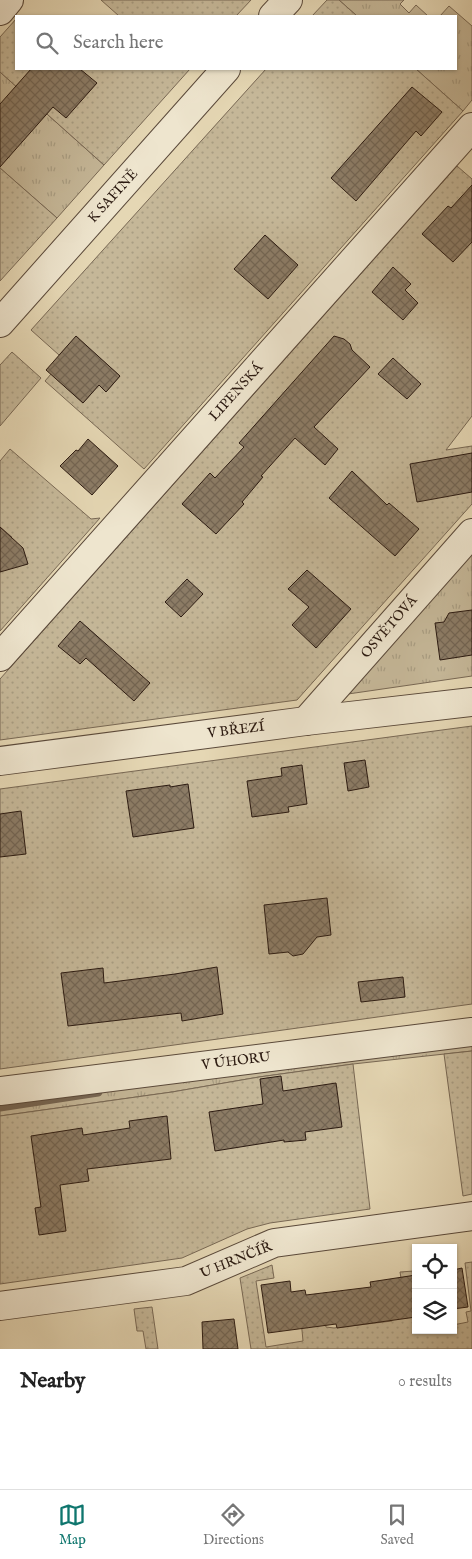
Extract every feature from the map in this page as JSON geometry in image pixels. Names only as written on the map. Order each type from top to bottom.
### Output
[{"type":"street","points":[[0,11],[9,0]]},
{"type":"street","points":[[274,15],[288,0]]},
{"type":"street","name":"K SAFINĚ","points":[[0,323],[225,70]]},
{"type":"street","name":"LIPENSKÁ","points":[[0,658],[472,127]]},
{"type":"street","name":"OSVĚTOVÁ","points":[[306,721],[472,533]]},
{"type":"street","name":"V BŘEZÍ","points":[[0,761],[306,721],[472,702]]},
{"type":"street","name":"V ÚHORU","points":[[0,1091],[472,1032]]},
{"type":"street","name":"U HRNČÍŘ","points":[[0,1306],[186,1281],[274,1243],[472,1216]]},
{"type":"green space","points":[[101,0],[251,0],[237,15],[118,15]]},
{"type":"green space","points":[[327,0],[339,0],[356,15],[313,15]]},
{"type":"green space","points":[[339,0],[404,0],[400,4],[409,13],[416,5],[427,15],[356,15]]},
{"type":"green space","points":[[449,6],[472,26],[472,100],[463,111],[417,70],[457,70],[457,15],[441,15]]},
{"type":"green space","points":[[15,20],[15,70],[189,70],[104,165],[0,72],[0,37]]},
{"type":"green space","points":[[265,70],[417,70],[463,111],[144,469],[45,381],[51,374],[83,403],[99,385],[107,391],[120,376],[76,337],[59,355],[31,330]]},
{"type":"green space","points":[[0,72],[104,165],[57,218],[0,168]]},
{"type":"green space","points":[[457,166],[472,179],[472,416],[446,450],[472,446],[472,504],[297,700],[0,740],[0,679]]},
{"type":"green space","points":[[0,168],[57,218],[0,281]]},
{"type":"green space","points":[[12,352],[41,378],[0,426],[0,365]]},
{"type":"green space","points":[[10,449],[91,519],[100,518],[0,631],[0,541],[12,537],[0,527],[0,461]]},
{"type":"green space","points":[[472,554],[472,676],[348,694]]},
{"type":"green space","points":[[472,726],[472,1004],[0,1069],[0,789]]},
{"type":"green space","points":[[472,1040],[472,1051],[353,1064],[0,1116],[0,1107],[260,1068]]},
{"type":"green space","points":[[472,1051],[472,1194],[463,1196],[444,1054]]},
{"type":"green space","points":[[353,1064],[370,1209],[270,1223],[247,1229],[182,1258],[0,1284],[0,1116]]},
{"type":"green space","points":[[472,1262],[472,1349],[251,1349],[240,1278],[272,1265],[274,1278],[256,1281],[266,1347],[303,1341],[301,1320],[321,1303],[326,1327],[334,1328],[392,1321],[388,1286],[402,1284],[400,1272],[412,1271],[412,1334],[457,1334],[457,1324],[468,1322],[466,1312],[471,1311],[465,1263]]},
{"type":"green space","points":[[152,1307],[158,1349],[146,1349],[143,1331],[137,1331],[134,1309]]},
{"type":"building","points":[[30,70],[81,70],[97,83],[66,118],[53,107],[0,167],[0,104]]},
{"type":"building","points":[[412,87],[442,112],[421,136],[416,131],[356,201],[331,178]]},
{"type":"building","points":[[472,185],[472,242],[453,262],[422,234],[448,206],[451,208]]},
{"type":"building","points":[[265,235],[298,265],[268,299],[234,269]]},
{"type":"building","points":[[393,267],[411,284],[405,290],[418,303],[403,320],[372,292]]},
{"type":"building","points":[[76,336],[120,376],[106,392],[99,385],[83,403],[46,370]]},
{"type":"building","points":[[334,336],[344,339],[350,344],[352,350],[370,367],[314,427],[338,449],[325,465],[295,438],[261,476],[263,477],[242,502],[244,504],[216,534],[182,504],[210,473],[215,478],[244,447],[239,443]]},
{"type":"building","points":[[393,358],[421,384],[407,399],[378,374]]},
{"type":"building","points":[[88,439],[118,466],[92,495],[60,466],[76,450],[78,451]]},
{"type":"building","points":[[472,453],[472,492],[417,502],[410,464]]},
{"type":"building","points":[[352,471],[387,505],[389,503],[419,529],[395,556],[329,498]]},
{"type":"building","points":[[0,527],[23,548],[28,564],[0,572]]},
{"type":"building","points":[[307,570],[351,609],[316,648],[292,625],[309,607],[288,589]]},
{"type":"building","points":[[187,579],[203,594],[181,617],[165,602]]},
{"type":"building","points":[[472,610],[472,655],[440,660],[435,623],[444,622],[449,613]]},
{"type":"building","points":[[80,621],[150,683],[134,701],[86,658],[80,664],[58,646]]},
{"type":"building","points":[[365,760],[369,787],[348,791],[344,763]]},
{"type":"building","points":[[302,765],[307,804],[288,807],[289,812],[252,817],[247,781],[282,776],[281,768]]},
{"type":"building","points":[[188,784],[194,828],[133,837],[126,791]]},
{"type":"building","points":[[21,811],[26,854],[0,857],[0,814]]},
{"type":"building","points":[[327,898],[331,935],[317,937],[303,954],[293,956],[288,952],[269,954],[264,905]]},
{"type":"building","points":[[217,967],[223,1014],[182,1021],[181,1013],[68,1026],[61,973],[103,968],[104,983]]},
{"type":"building","points":[[403,977],[405,997],[361,1002],[358,982]]},
{"type":"building","points":[[281,1076],[283,1091],[336,1083],[342,1127],[305,1132],[306,1140],[284,1142],[284,1140],[215,1151],[209,1112],[263,1104],[260,1079]]},
{"type":"building","points":[[167,1116],[171,1159],[87,1169],[89,1181],[60,1185],[66,1231],[39,1235],[35,1208],[41,1207],[31,1136],[82,1128],[83,1135],[130,1128],[129,1121]]},
{"type":"building","points":[[462,1268],[468,1307],[457,1308],[457,1269]]},
{"type":"building","points":[[412,1276],[412,1318],[337,1328],[336,1324],[268,1333],[261,1285],[290,1281],[291,1292],[305,1290],[306,1295],[371,1287],[370,1282]]},
{"type":"building","points":[[234,1319],[238,1349],[203,1349],[202,1322]]},
{"type":"waterway","points":[[0,1107],[98,1092]]}]
